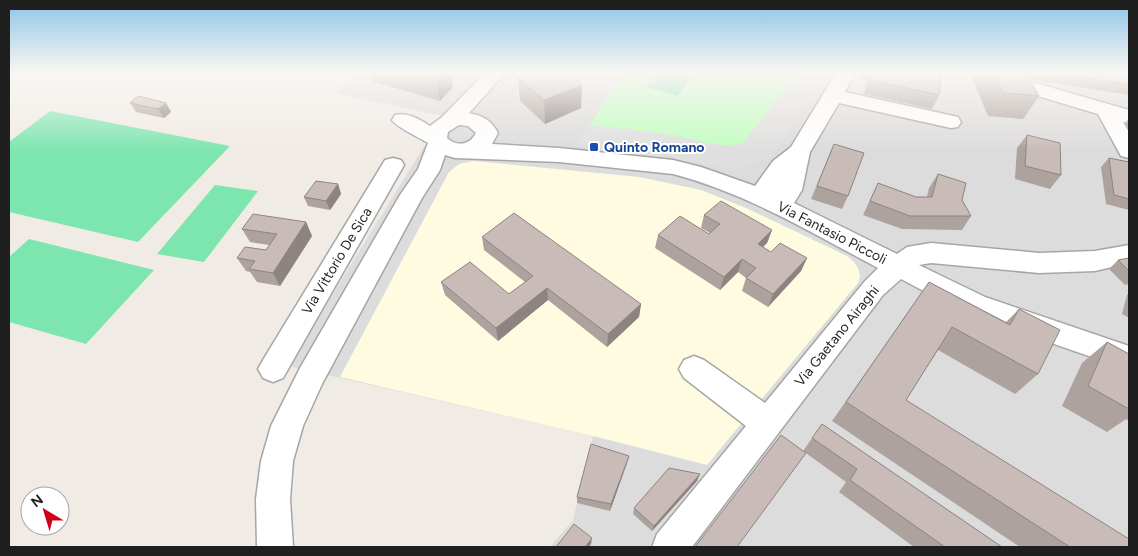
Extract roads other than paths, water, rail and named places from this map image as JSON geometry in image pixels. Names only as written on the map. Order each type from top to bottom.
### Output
[{"type":"street","points":[[275,547],[273,499],[277,461],[287,426],[310,378],[412,196],[473,99]]},
{"type":"street","points":[[407,122],[449,138],[482,143],[479,99]]},
{"type":"street","points":[[769,201],[790,190],[799,152],[830,99]]},
{"type":"street","points":[[849,99],[951,122]]},
{"type":"street","points":[[1068,99],[1129,118]]},
{"type":"street","points":[[1106,110],[1129,151]]},
{"type":"street","points":[[449,138],[466,119],[481,126]]},
{"type":"street","name":"Via Fantasio Piccoli","points":[[481,126],[523,153]]},
{"type":"street","name":"Via Fantasio Piccoli","points":[[449,138],[523,153],[673,167],[724,182],[769,201],[975,306],[1129,358]]},
{"type":"street","points":[[724,182],[781,166],[799,152]]},
{"type":"street","name":"Via Vittorio De Sica","points":[[273,369],[393,165]]},
{"type":"street","points":[[769,201],[781,166]]},
{"type":"street","points":[[378,190],[412,196]]},
{"type":"street","name":"Via Gaetano Airaghi","points":[[670,547],[874,288],[916,254],[931,253],[1038,263],[1095,261],[1129,254]]},
{"type":"street","name":"Via Vittorio De Sica","points":[[295,331],[332,338]]},
{"type":"street","points":[[694,369],[766,423]]},
{"type":"place","name":"Quinto Romano","points":[[594,147]]}]
